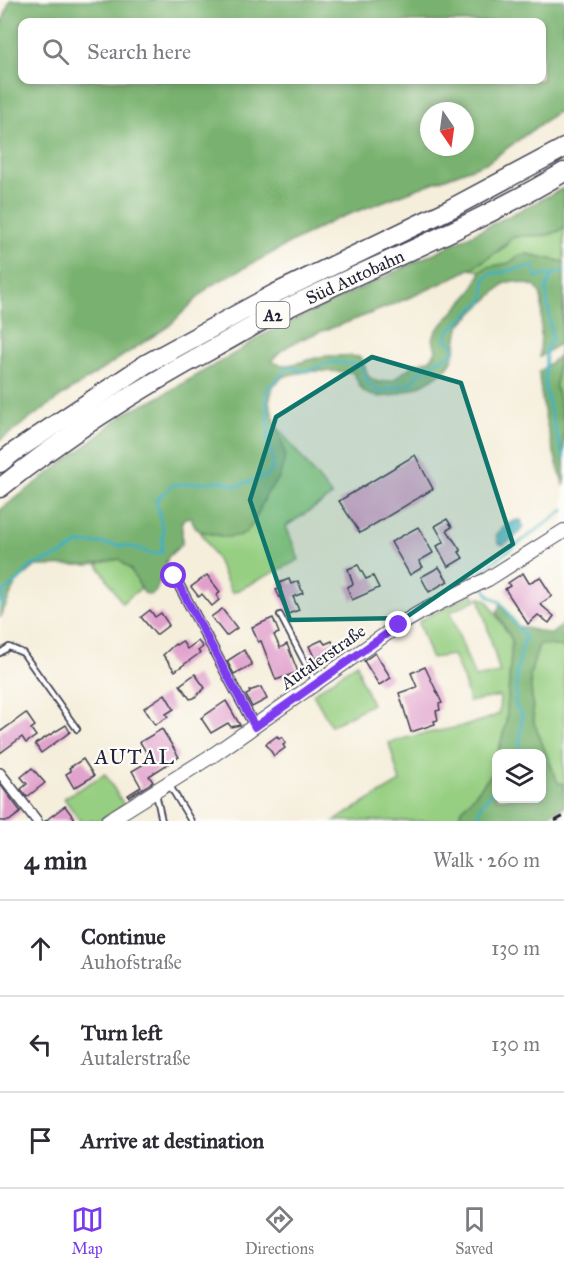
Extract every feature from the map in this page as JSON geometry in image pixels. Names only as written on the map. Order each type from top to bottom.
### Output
[{"type":"highway","name":"Süd Autobahn","points":[[0,464],[14,452],[146,364],[276,293],[450,209],[564,148]]},
{"type":"highway","name":"Süd Autobahn","points":[[0,488],[91,421],[155,380],[281,311],[459,228],[564,172]]},
{"type":"main road","name":"Autalerstraße","points":[[108,821],[255,727],[399,625],[488,579],[564,531]]},
{"type":"street","points":[[174,576],[255,727]]},
{"type":"street","points":[[0,773],[37,821]]},
{"type":"lane","points":[[280,615],[317,684]]},
{"type":"lane","points":[[0,653],[9,647],[23,653],[77,729]]},
{"type":"lane","points":[[168,784],[191,821]]},
{"type":"lane","points":[[156,792],[162,821]]},
{"type":"highlighted area","points":[[372,357],[461,383],[513,544],[405,618],[290,620],[250,500],[276,417]]},
{"type":"green space","points":[[10,0],[564,0],[564,107],[488,162],[334,220],[210,286],[169,326],[69,391],[0,440],[0,29]]},
{"type":"green space","points":[[564,188],[564,228],[549,234],[511,238],[499,250],[458,275],[380,310],[302,339],[284,349],[272,361],[285,365],[321,357],[361,357],[369,377],[378,382],[393,380],[413,365],[429,360],[433,356],[436,350],[433,340],[436,331],[472,291],[481,271],[488,267],[509,263],[518,256],[528,254],[564,262],[564,301],[560,343],[540,357],[542,302],[540,293],[535,286],[513,281],[505,283],[460,325],[454,356],[443,372],[411,390],[387,396],[368,394],[362,390],[352,372],[312,371],[283,377],[273,386],[269,402],[285,455],[283,465],[279,478],[267,493],[253,524],[246,532],[238,536],[225,537],[200,531],[195,527],[191,517],[185,518],[182,521],[182,544],[168,557],[156,591],[150,595],[144,593],[131,570],[119,559],[89,565],[36,566],[16,583],[0,618],[0,510],[96,438],[116,420],[237,352],[259,337]]},
{"type":"green space","points":[[564,228],[564,262],[528,254],[518,256],[509,263],[488,267],[481,271],[470,269],[505,247],[511,238],[549,234]]},
{"type":"green space","points":[[564,301],[564,422],[556,388]]},
{"type":"green space","points":[[558,357],[556,388],[564,422],[564,486],[548,429],[539,372]]},
{"type":"green space","points":[[275,424],[332,496],[286,526],[299,560],[232,593],[217,560],[200,531],[225,537],[253,524],[267,493],[279,478],[283,446]]},
{"type":"green space","points":[[120,559],[131,570],[141,588],[122,603],[97,563]]},
{"type":"green space","points":[[473,594],[477,599],[450,612],[475,678],[500,673],[479,597],[487,600],[512,640],[506,724],[499,749],[492,749],[492,774],[461,811],[458,821],[334,821],[400,782],[389,743],[472,724],[499,714],[500,696],[469,702],[464,681],[453,655],[431,658],[419,621]]},
{"type":"green space","points":[[500,604],[517,626],[551,634],[564,624],[564,647],[539,644],[530,675],[534,723],[544,749],[499,749],[506,724],[512,640],[497,613]]},
{"type":"green space","points":[[539,643],[564,647],[564,784],[558,783],[534,723],[530,675]]},
{"type":"green space","points":[[357,663],[372,704],[331,726],[313,694]]},
{"type":"green space","points":[[546,753],[558,783],[564,784],[564,807],[537,821],[458,821],[461,811],[492,774],[492,803],[546,803]]},
{"type":"green space","points":[[105,774],[124,805],[101,821],[80,821],[64,798]]},
{"type":"water","points":[[521,520],[523,527],[514,538],[503,545],[498,543],[496,535],[498,532]]},
{"type":"building","points":[[415,455],[433,489],[360,533],[339,501]]},
{"type":"building","points":[[447,519],[452,527],[447,530],[463,558],[448,567],[437,546],[444,542],[435,526]]},
{"type":"building","points":[[418,527],[433,553],[419,561],[423,567],[410,575],[391,542]]},
{"type":"building","points":[[358,565],[366,579],[373,576],[379,588],[352,600],[347,587],[353,584],[348,569]]},
{"type":"building","points":[[439,567],[448,581],[429,592],[421,577]]},
{"type":"building","points":[[523,573],[529,583],[540,577],[552,596],[540,604],[554,616],[549,623],[538,615],[528,624],[505,589],[510,586],[508,583]]},
{"type":"building","points":[[207,575],[220,592],[217,595],[219,600],[212,606],[202,594],[199,597],[191,587]]},
{"type":"building","points":[[289,579],[291,584],[298,581],[303,593],[293,597],[299,610],[288,614],[276,590],[281,588],[279,583]]},
{"type":"building","points":[[222,609],[237,628],[226,636],[211,617]]},
{"type":"building","points":[[150,610],[155,617],[161,613],[169,625],[156,635],[141,617]]},
{"type":"building","points":[[273,618],[279,633],[274,635],[280,648],[287,644],[298,672],[276,680],[261,641],[258,642],[252,627]]},
{"type":"building","points":[[322,640],[325,644],[332,641],[335,648],[315,659],[309,646]]},
{"type":"building","points":[[182,641],[187,649],[198,641],[203,647],[198,651],[200,653],[175,671],[163,655]]},
{"type":"building","points":[[244,650],[252,665],[234,674],[227,661]]},
{"type":"building","points":[[375,653],[391,678],[379,685],[364,661]]},
{"type":"building","points":[[425,667],[442,703],[439,704],[440,710],[436,711],[438,720],[434,721],[435,724],[411,732],[399,693],[417,687],[411,673]]},
{"type":"building","points":[[195,674],[205,688],[190,699],[180,685]]},
{"type":"building","points":[[261,687],[267,699],[252,707],[246,695],[250,693],[249,691]]},
{"type":"building","points":[[165,694],[174,709],[166,714],[168,717],[155,725],[144,708]]},
{"type":"building","points":[[226,701],[240,725],[231,727],[228,723],[211,733],[201,718]]},
{"type":"building","points":[[26,713],[35,726],[31,729],[36,736],[26,743],[22,737],[0,753],[0,732]]},
{"type":"building","points":[[66,725],[70,732],[41,753],[35,744]]},
{"type":"building","points":[[162,729],[179,757],[149,776],[153,782],[129,797],[128,795],[141,787],[132,771],[151,760],[140,742]]},
{"type":"building","points":[[277,736],[279,739],[282,737],[286,743],[283,745],[285,748],[274,756],[266,744]]},
{"type":"building","points":[[83,759],[94,776],[74,788],[66,774],[71,771],[69,768]]},
{"type":"building","points":[[32,768],[45,783],[27,797],[21,789],[27,784],[21,777]]},
{"type":"building","points":[[0,784],[21,812],[9,821],[0,821]]},
{"type":"building","points":[[65,806],[76,821],[45,821]]},
{"type":"waterway","points":[[0,606],[4,600],[4,592],[31,566],[61,555],[78,544],[98,543],[133,547],[153,554],[162,552],[163,531],[156,500],[172,485],[221,481],[237,486],[266,476],[272,470],[273,460],[267,440],[269,434],[265,399],[267,388],[289,366],[307,371],[325,364],[362,365],[368,383],[378,392],[411,384],[424,369],[454,353],[454,346],[446,339],[448,332],[484,299],[485,279],[491,273],[528,267],[534,267],[536,277],[564,272]]},
{"type":"waterway","points":[[551,277],[546,289],[552,339],[546,350],[545,387],[564,458]]},
{"type":"waterway","points":[[479,579],[482,570],[564,510]]},
{"type":"waterway","points":[[483,585],[489,596],[500,602],[525,637],[517,670],[515,705],[522,715],[519,749]]},
{"type":"waterway","points":[[478,821],[481,805],[492,793]]},
{"type":"railway","points":[[555,821],[564,816]]},
{"type":"district","name":"AUTAL","points":[[135,757]]},
{"type":"route","points":[[174,576],[255,727],[399,625]]}]
